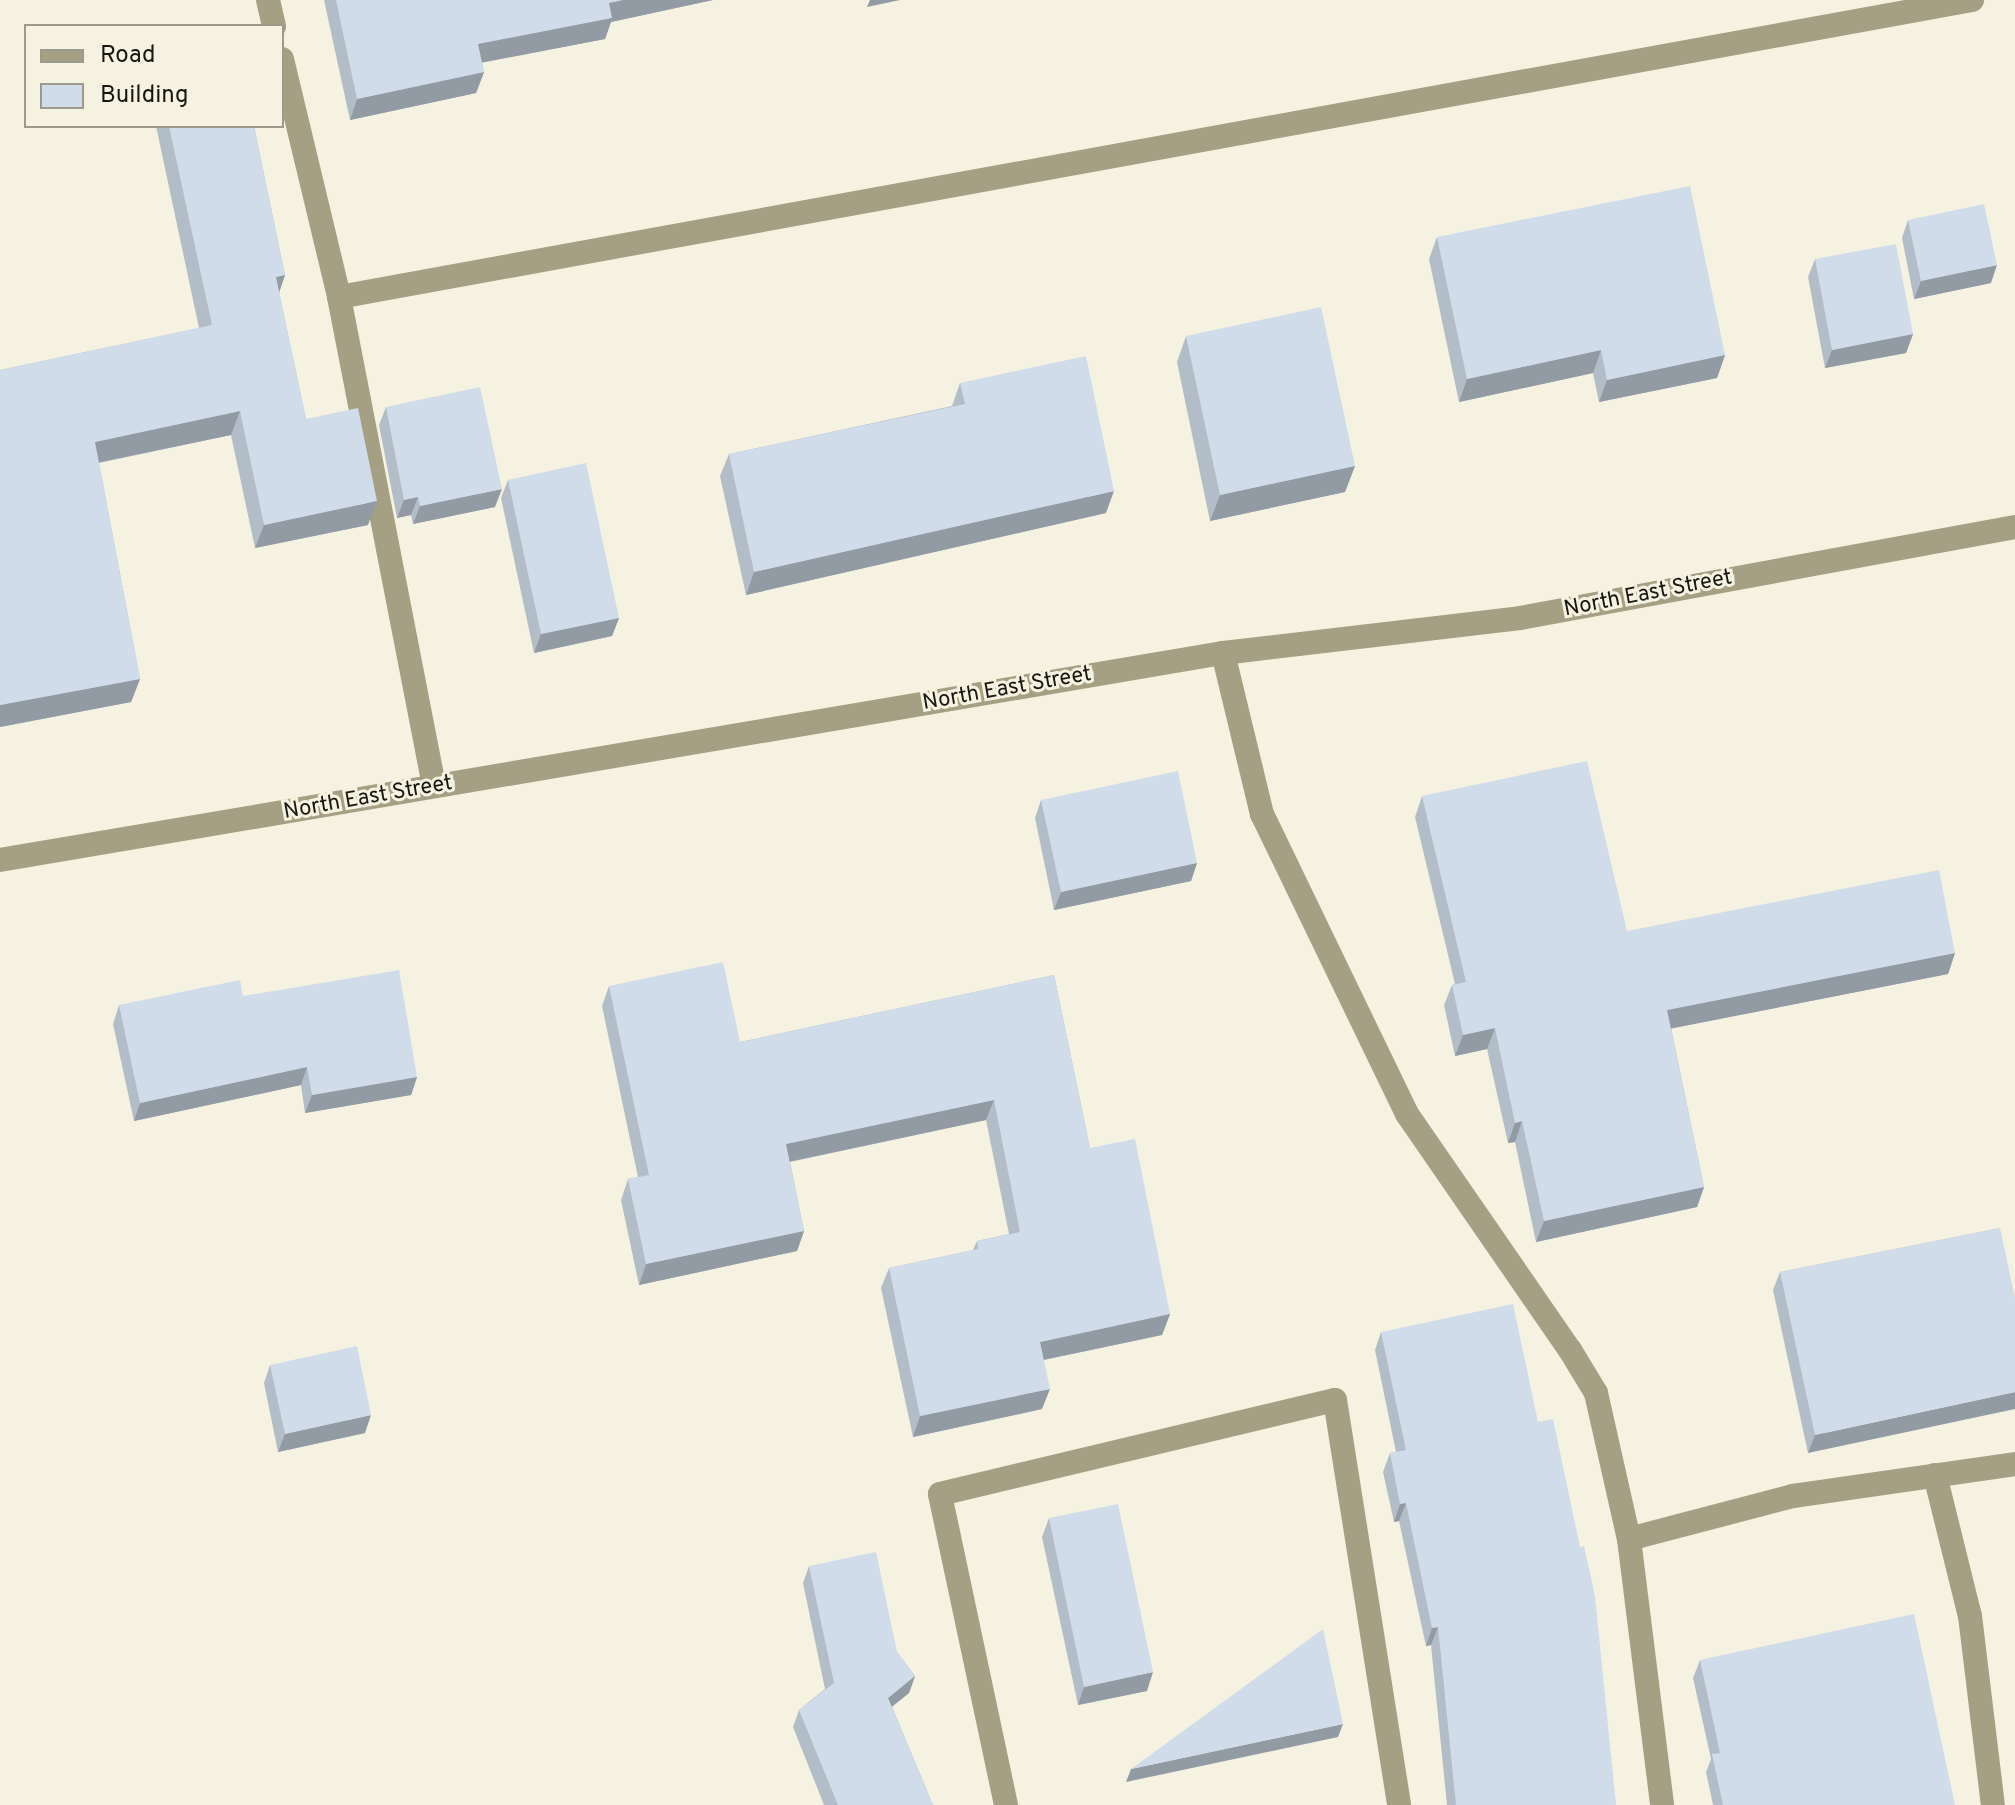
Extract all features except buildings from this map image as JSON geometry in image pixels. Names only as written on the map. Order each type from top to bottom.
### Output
[{"type":"street","points":[[268,0],[274,24]]},
{"type":"street","points":[[339,297],[1972,0]]},
{"type":"street","points":[[284,67],[339,297],[434,786]]},
{"type":"street","name":"North East Street","points":[[0,860],[1223,653],[1520,618],[2015,527]]},
{"type":"street","points":[[1223,653],[1262,814],[1407,1114],[1570,1350],[1596,1393],[1629,1539],[1662,1805]]},
{"type":"street","points":[[1006,1805],[940,1494],[1335,1400],[1399,1805]]},
{"type":"street","points":[[1629,1539],[1793,1496],[2015,1464]]},
{"type":"street","points":[[1935,1475],[1970,1616],[1993,1805]]}]
